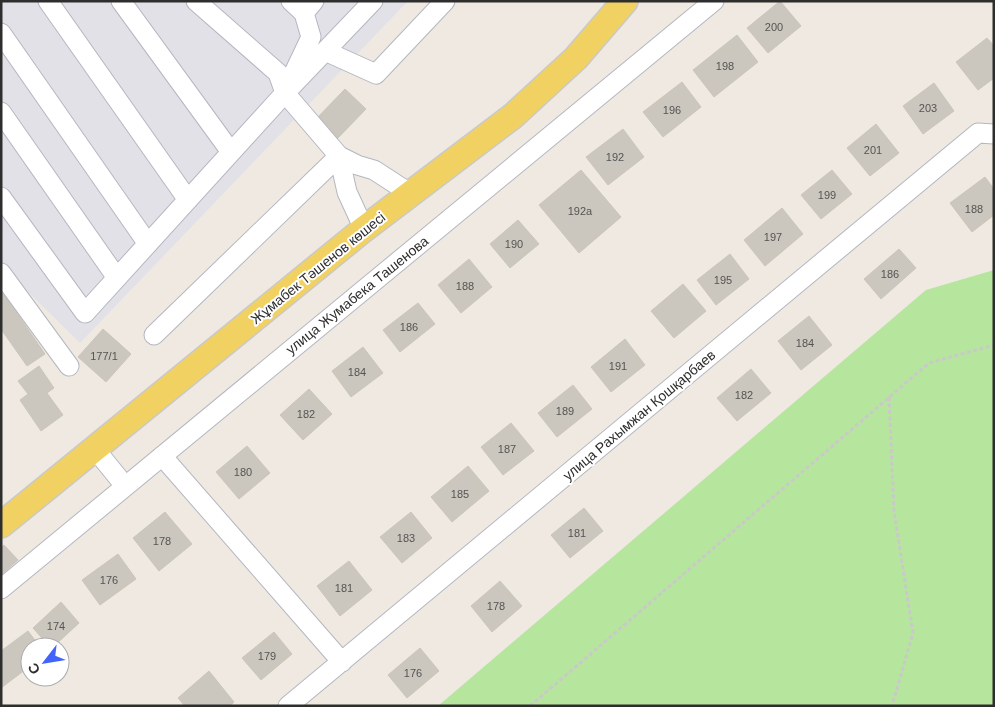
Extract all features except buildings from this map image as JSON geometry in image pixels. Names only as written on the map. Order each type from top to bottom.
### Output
[{"type":"main road","name":"Жұмабек Тәшенов көшесі","points":[[1,526],[364,229],[513,116],[576,58],[625,1]]},
{"type":"street","points":[[48,1],[188,200]]},
{"type":"street","points":[[121,1],[231,152]]},
{"type":"street","points":[[196,1],[278,73],[285,93],[339,156],[374,170],[411,194]]},
{"type":"street","points":[[1,196],[85,313],[285,93],[373,1]]},
{"type":"street","points":[[325,51],[376,74],[445,1]]},
{"type":"street","name":"улица Жумабека Ташенова","points":[[1,589],[714,1]]},
{"type":"street","points":[[285,93],[311,37],[303,5]]},
{"type":"street","points":[[1,32],[148,244]]},
{"type":"street","points":[[1,112],[117,278]]},
{"type":"street","name":"улица Рахымжан Қошқарбаев","points":[[288,706],[978,134],[994,134]]},
{"type":"street","points":[[339,156],[347,192],[364,229]]},
{"type":"street","points":[[154,336],[339,156]]},
{"type":"street","points":[[1,273],[69,366]]},
{"type":"street","points":[[95,449],[125,486]]},
{"type":"street","points":[[162,456],[342,662]]},
{"type":"path","points":[[530,706],[929,363],[994,345]]},
{"type":"path","points":[[889,396],[894,511],[913,633],[892,706]]},
{"type":"shaded area","points":[[1,1],[408,1],[80,343],[1,263]]},
{"type":"green space","points":[[994,270],[994,706],[438,706],[926,290]]}]
